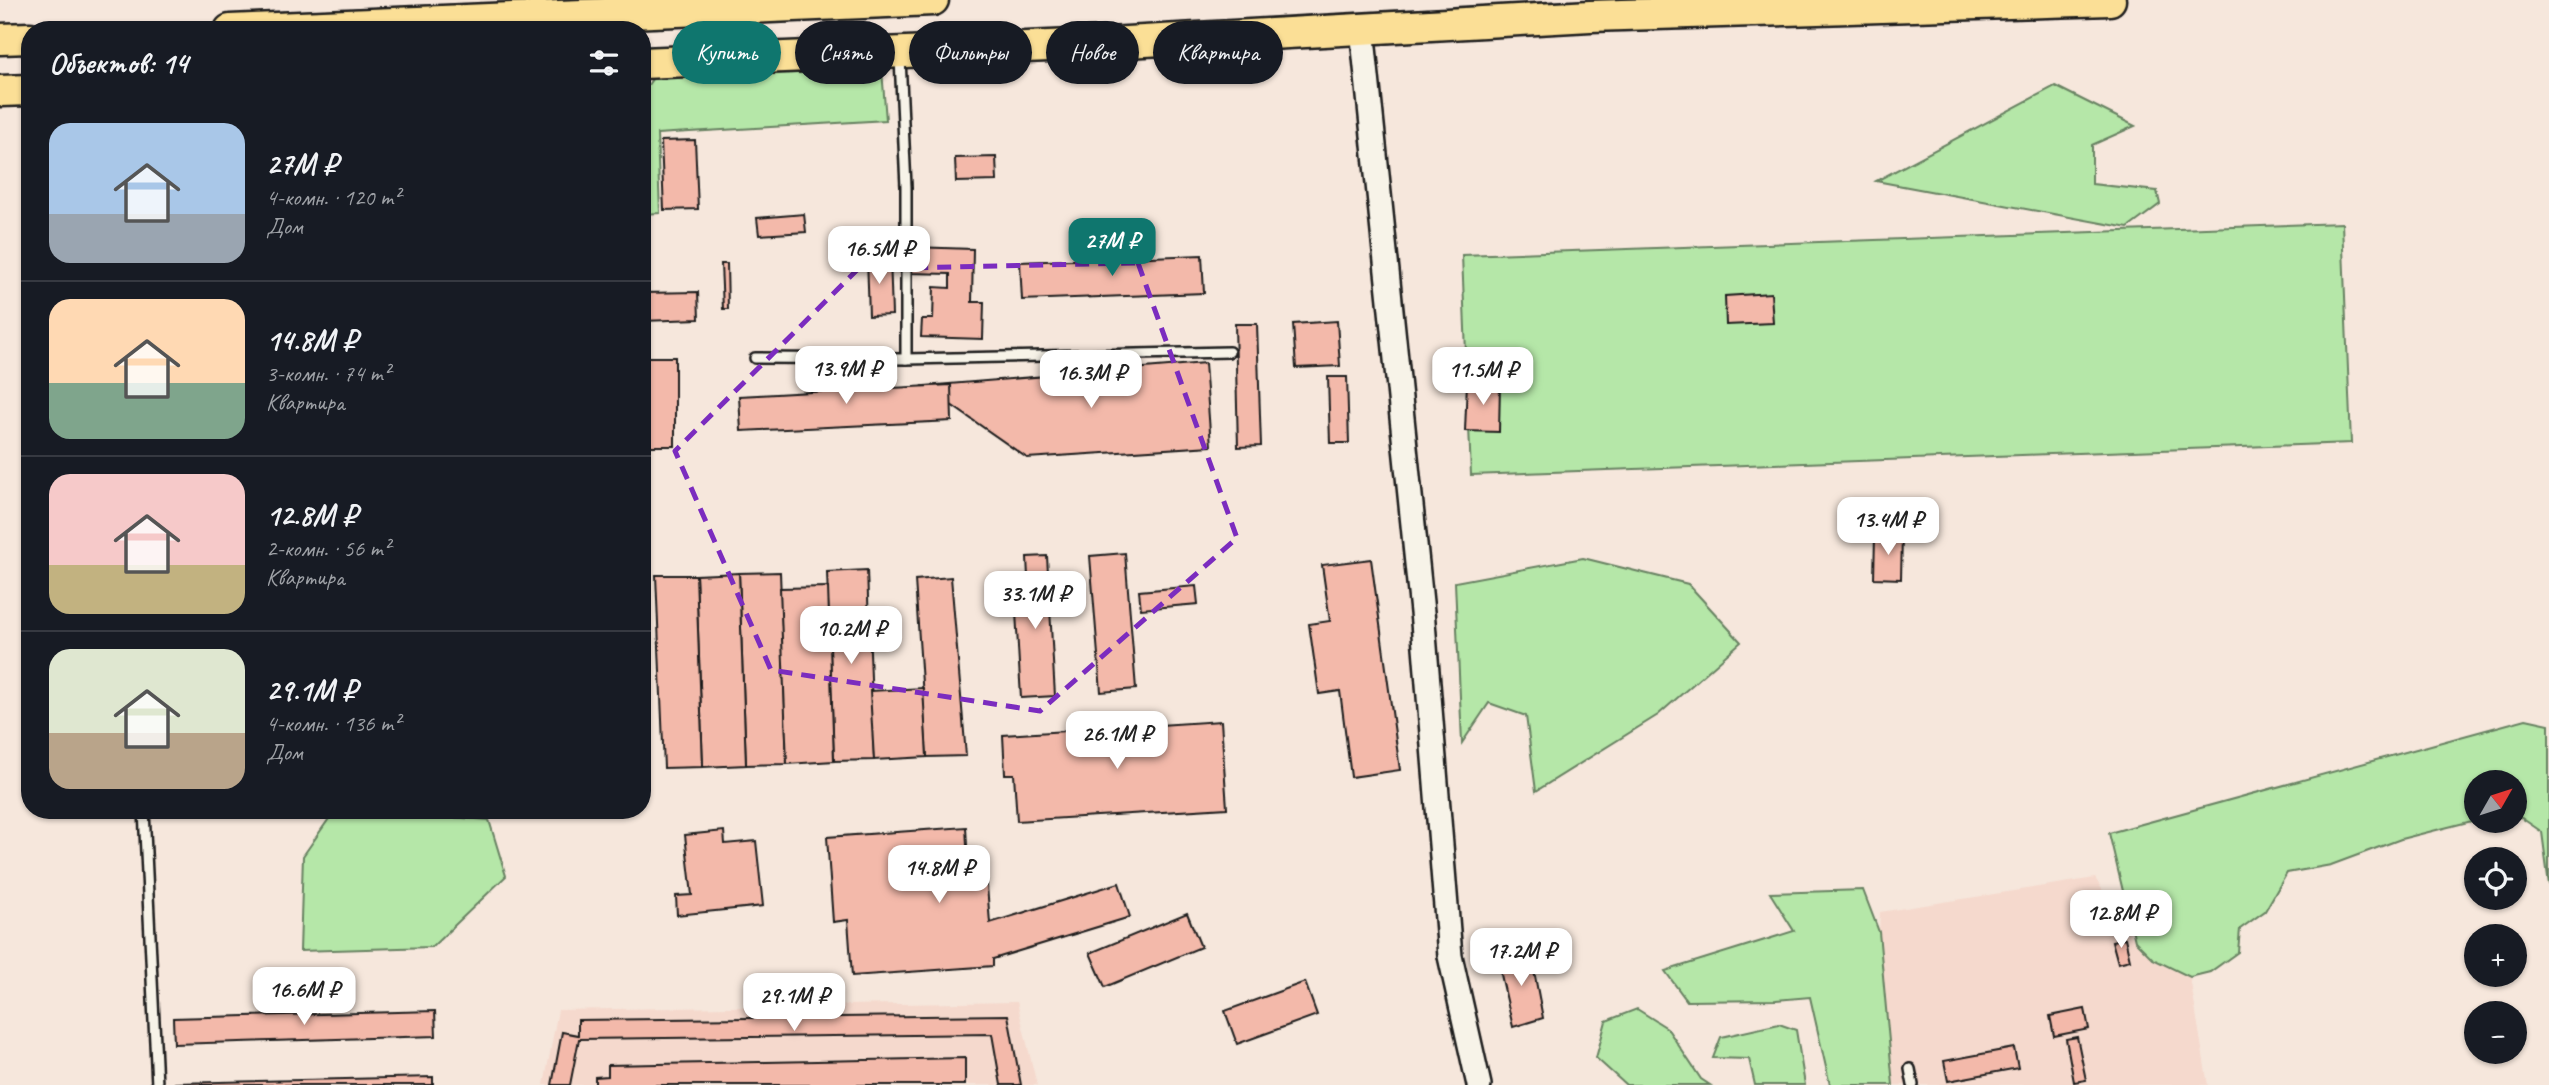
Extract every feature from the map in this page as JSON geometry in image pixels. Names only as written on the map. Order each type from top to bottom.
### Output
[{"type":"highway","points":[[441,21],[933,0]]},
{"type":"highway","points":[[651,63],[1618,15],[2110,0]]},
{"type":"highway","points":[[0,40],[21,39]]},
{"type":"highway","points":[[0,91],[21,90]]},
{"type":"street","points":[[1362,28],[1423,622],[1450,956],[1479,1085]]},
{"type":"lane","points":[[900,52],[906,187],[906,359]]},
{"type":"lane","points":[[755,358],[906,359],[1229,352]]},
{"type":"lane","points":[[144,819],[157,1085]]},
{"type":"lane","points":[[1910,1069],[1913,1085]]},
{"type":"highlighted area","points":[[1138,263],[1237,538],[1040,711],[771,670],[675,451],[858,269]]},
{"type":"shaded area","points":[[2095,878],[2135,941],[2153,959],[2190,977],[2208,1085],[1893,1085],[1879,932],[1880,912]]},
{"type":"shaded area","points":[[1017,1002],[1037,1085],[544,1085],[558,1010]]},
{"type":"green space","points":[[795,73],[795,84],[883,84],[886,120],[657,134],[660,213],[651,214],[653,78],[672,77],[672,84],[781,84],[781,74]]},
{"type":"green space","points":[[2055,86],[2135,126],[2092,145],[2092,184],[2157,191],[2160,204],[2128,228],[1876,181]]},
{"type":"green space","points":[[2342,223],[2351,443],[1471,475],[1462,255]]},
{"type":"green space","points":[[1583,558],[1688,584],[1741,642],[1658,715],[1536,791],[1526,716],[1489,703],[1462,743],[1455,582]]},
{"type":"green space","points":[[2526,719],[2549,724],[2549,885],[2542,832],[2527,822],[2527,770],[2464,770],[2464,823],[2401,839],[2331,865],[2287,873],[2265,911],[2240,929],[2238,952],[2210,972],[2190,977],[2153,959],[2135,941],[2109,833]]},
{"type":"green space","points":[[329,819],[489,820],[506,876],[432,947],[300,951],[303,856]]},
{"type":"green space","points":[[1863,890],[1879,932],[1893,1085],[1830,1085],[1810,997],[1687,1001],[1665,971],[1794,931],[1770,893]]},
{"type":"green space","points":[[1637,1009],[1667,1028],[1701,1079],[1710,1085],[1626,1085],[1596,1058],[1606,1021]]},
{"type":"green space","points":[[1779,1024],[1796,1030],[1805,1085],[1755,1085],[1749,1059],[1713,1058],[1721,1037]]},
{"type":"building","points":[[695,140],[698,209],[664,210],[661,141]]},
{"type":"building","points":[[996,157],[997,181],[956,182],[955,158]]},
{"type":"building","points":[[804,214],[806,232],[759,235],[757,218]]},
{"type":"building","points":[[912,247],[973,249],[972,302],[984,302],[983,339],[921,337],[922,319],[933,319],[934,287],[950,288],[950,274],[911,273]]},
{"type":"building","points":[[1202,255],[1204,293],[1022,300],[1020,262]]},
{"type":"building","points":[[890,256],[892,315],[869,316],[867,257]]},
{"type":"building","points":[[721,264],[727,264],[728,309],[723,309]]},
{"type":"building","points":[[698,292],[699,319],[651,321],[651,293]]},
{"type":"building","points":[[1771,293],[1773,323],[1726,325],[1725,296]]},
{"type":"building","points":[[1337,321],[1340,366],[1296,368],[1293,324]]},
{"type":"building","points":[[1235,324],[1257,324],[1261,446],[1238,447]]},
{"type":"building","points":[[651,357],[675,357],[675,446],[651,446]]},
{"type":"building","points":[[1205,363],[1211,446],[1027,458],[924,386]]},
{"type":"building","points":[[871,376],[872,389],[951,385],[952,421],[741,431],[739,396],[828,391],[827,379]]},
{"type":"building","points":[[1328,377],[1347,377],[1349,443],[1330,443]]},
{"type":"building","points":[[1467,382],[1500,383],[1499,432],[1465,431]]},
{"type":"building","points":[[1875,536],[1902,536],[1901,579],[1874,578]]},
{"type":"building","points":[[1125,553],[1136,689],[1101,692],[1090,556]]},
{"type":"building","points":[[1047,556],[1055,696],[1021,698],[1014,578],[1028,577],[1027,557]]},
{"type":"building","points":[[1371,559],[1400,770],[1351,777],[1340,691],[1319,694],[1309,624],[1330,621],[1322,565]]},
{"type":"building","points":[[867,570],[874,760],[834,761],[827,572]]},
{"type":"building","points":[[780,572],[787,764],[746,765],[739,573]]},
{"type":"building","points":[[739,573],[746,765],[703,767],[696,575]]},
{"type":"building","points":[[656,575],[696,575],[703,767],[664,768]]},
{"type":"building","points":[[951,577],[966,756],[927,757],[915,580]]},
{"type":"building","points":[[1196,586],[1198,604],[1141,609],[1139,591]]},
{"type":"building","points":[[828,587],[834,761],[787,764],[780,588]]},
{"type":"building","points":[[923,688],[927,757],[874,760],[870,691]]},
{"type":"building","points":[[1221,721],[1227,808],[1017,821],[1014,774],[1005,774],[1003,735]]},
{"type":"building","points":[[966,827],[968,863],[985,861],[990,923],[1119,883],[1130,917],[993,959],[993,966],[852,976],[848,920],[833,922],[827,837]]},
{"type":"building","points":[[724,831],[725,844],[756,841],[763,906],[677,915],[676,896],[692,895],[685,835]]},
{"type":"building","points":[[1187,913],[1201,947],[1105,987],[1090,953]]},
{"type":"building","points":[[2125,938],[2130,960],[2118,963],[2112,941]]},
{"type":"building","points":[[1530,950],[1543,1018],[1513,1027],[1497,957]]},
{"type":"building","points":[[1305,982],[1317,1015],[1237,1044],[1225,1011]]},
{"type":"building","points":[[2085,1009],[2089,1029],[2054,1036],[2050,1016]]},
{"type":"building","points":[[435,1011],[436,1036],[174,1044],[173,1018]]},
{"type":"building","points":[[1008,1015],[1021,1085],[1001,1085],[992,1034],[579,1039],[570,1085],[552,1085],[562,1032],[578,1035],[578,1020]]},
{"type":"building","points":[[2077,1037],[2086,1080],[2074,1082],[2066,1039]]},
{"type":"building","points":[[2014,1048],[2018,1068],[1948,1081],[1944,1061]]},
{"type":"building","points":[[965,1058],[965,1085],[595,1085],[595,1077],[608,1076],[608,1065]]},
{"type":"building","points":[[433,1077],[433,1085],[175,1085],[175,1083]]}]
